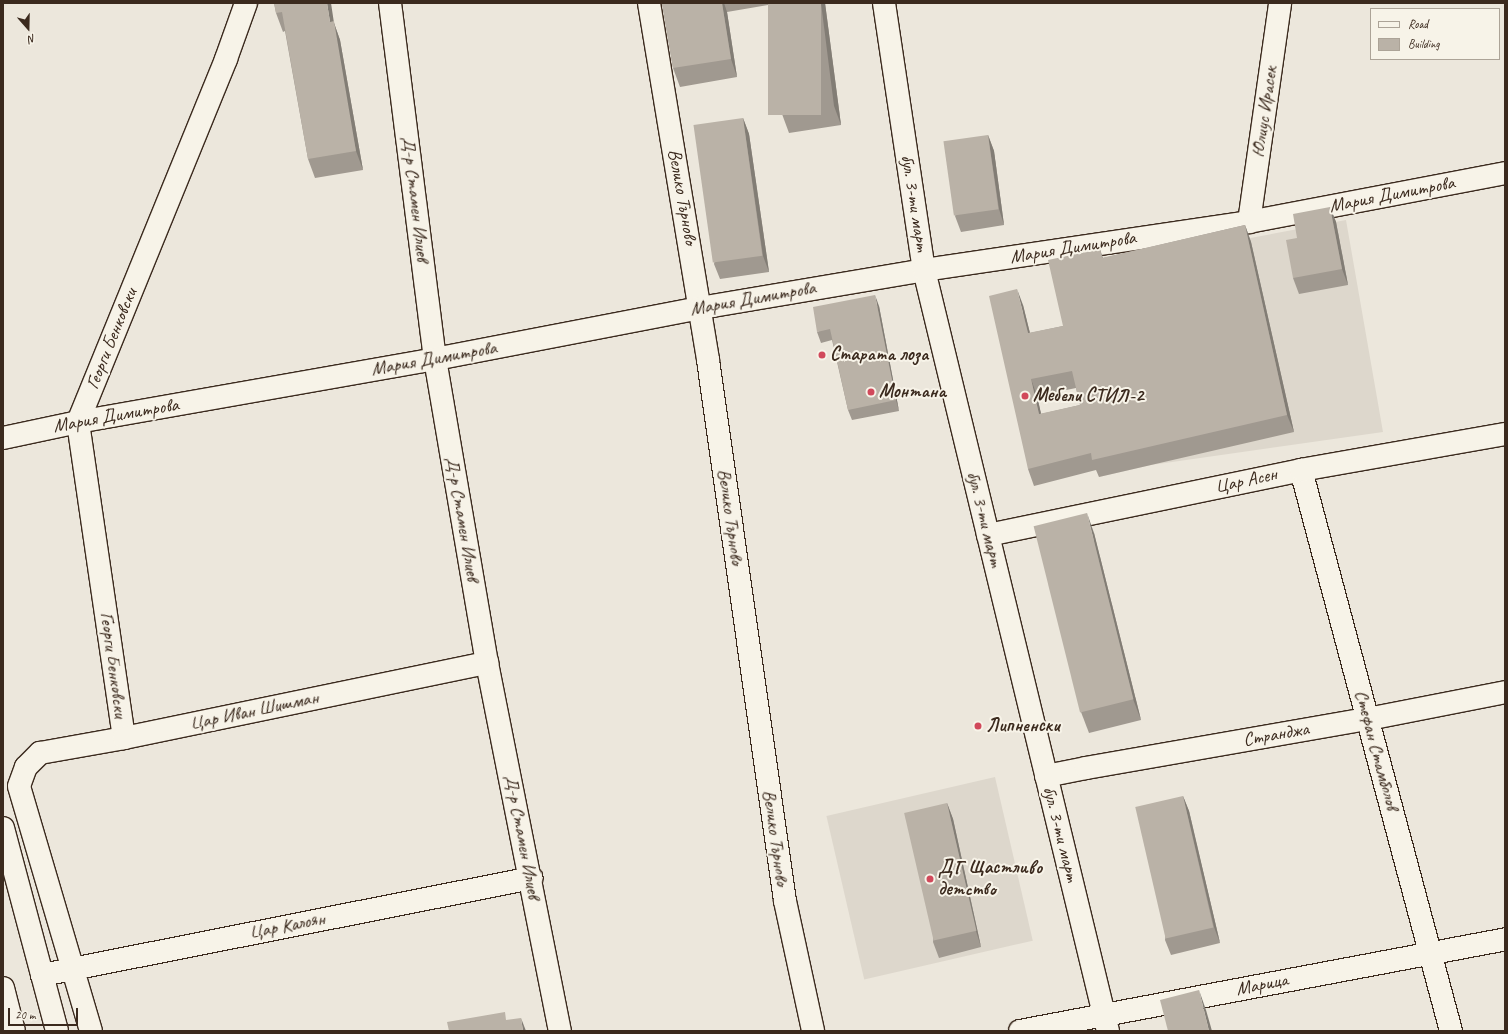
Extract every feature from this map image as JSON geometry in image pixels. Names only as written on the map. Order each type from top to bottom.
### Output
[{"type":"street","name":"Георги Бенковски","points":[[124,738],[78,422],[223,66],[246,3]]},
{"type":"street","name":"Д-р Стамен Илиев","points":[[390,3],[436,359],[487,663],[531,878],[560,1031]]},
{"type":"street","name":"Велико Търново","points":[[649,3],[700,308],[785,901],[813,1031]]},
{"type":"street","name":"бул. 3-ти март","points":[[884,3],[924,270],[1106,1023]]},
{"type":"street","name":"Юлиус Ирасек","points":[[1249,222],[1280,3]]},
{"type":"street","name":"Мария Димитрова","points":[[3,438],[78,422],[436,359],[700,308],[924,270],[1249,222],[1505,173]]},
{"type":"street","name":"Цар Асен","points":[[988,536],[1027,526],[1301,470],[1505,434]]},
{"type":"street","name":"Стефан Стамболов","points":[[1301,470],[1450,1031]]},
{"type":"street","name":"Цар Иван Шишман","points":[[73,968],[19,786],[26,767],[40,753],[124,738],[487,663]]},
{"type":"street","name":"Странджа","points":[[1046,776],[1368,719],[1505,692]]},
{"type":"street","points":[[3,828],[57,1031]]},
{"type":"street","name":"Цар Калоян","points":[[42,975],[531,878]]},
{"type":"street","name":"Марица","points":[[1020,1031],[1106,1023],[1430,953],[1505,939]]},
{"type":"street","points":[[73,968],[91,1031]]},
{"type":"street","points":[[3,988],[14,1031]]},
{"type":"shaded area","points":[[1346,220],[1383,432],[1151,465],[1099,477],[1078,388],[1106,265]]},
{"type":"shaded area","name":"ДГ Щастливо детство","points":[[995,777],[1033,941],[864,980],[826,816]]},
{"type":"building","points":[[274,3],[327,3],[330,22],[334,21],[356,151],[308,159],[282,12],[276,13]]},
{"type":"building","points":[[662,3],[722,3],[731,59],[673,68]]},
{"type":"building","points":[[768,3],[821,3],[821,115],[768,115]]},
{"type":"building","points":[[743,118],[762,256],[713,263],[693,125]]},
{"type":"building","points":[[988,135],[998,209],[954,216],[943,141]]},
{"type":"building","points":[[1330,207],[1342,269],[1293,278],[1286,240],[1297,238],[1293,214]]},
{"type":"building","points":[[1245,225],[1287,415],[1092,460],[1091,453],[1028,469],[989,296],[1017,289],[1028,333],[1063,326],[1048,260],[1100,249],[1102,258]],"holes":[[[1072,371],[1080,405],[1039,414],[1031,379]]]},
{"type":"building","points":[[875,295],[896,400],[848,410],[830,329],[817,332],[813,307]]},
{"type":"building","points":[[1087,513],[1133,699],[1080,713],[1034,526]]},
{"type":"building","points":[[1183,796],[1213,928],[1166,939],[1135,807]]},
{"type":"building","points":[[947,803],[976,931],[934,941],[904,813]]},
{"type":"building","points":[[1199,990],[1209,1031],[1168,1031],[1160,1000]]},
{"type":"building","points":[[505,1012],[506,1020],[521,1018],[523,1031],[449,1031],[447,1022]]},
{"type":"place","name":"Старата лоза","points":[[822,355]]},
{"type":"place","name":"Монтана","points":[[871,392]]},
{"type":"place","name":"Мебели СТИЛ-2","points":[[1025,396]]},
{"type":"place","name":"Липненски","points":[[978,726]]},
{"type":"place","name":"ДГ Щастливо детство","points":[[930,879]]}]
